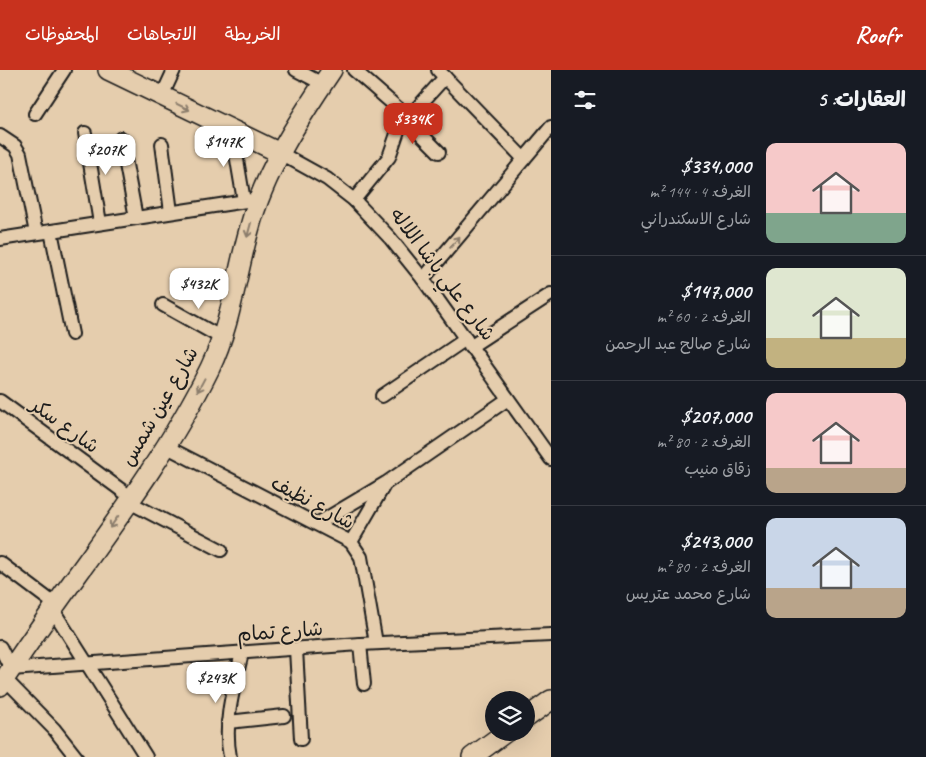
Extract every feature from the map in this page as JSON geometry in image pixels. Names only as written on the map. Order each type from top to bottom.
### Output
[{"type":"main road","name":"شارع علي باشا اللاله","points":[[108,70],[280,153]]},
{"type":"main road","name":"شارع عين شمس","points":[[5,678],[130,500],[165,446],[203,381],[222,338],[234,297],[249,230],[252,200],[328,77]]},
{"type":"main road","points":[[535,712],[551,700]]},
{"type":"main road","points":[[472,757],[494,741]]},
{"type":"street","points":[[35,114],[64,70]]},
{"type":"street","points":[[162,96],[174,70]]},
{"type":"street","points":[[296,70],[328,77]]},
{"type":"street","points":[[354,70],[407,118],[439,152]]},
{"type":"street","points":[[354,200],[389,157],[395,134],[441,72],[524,158]]},
{"type":"street","points":[[423,279],[551,127]]},
{"type":"street","points":[[0,238],[252,200],[232,130]]},
{"type":"street","points":[[85,134],[100,223]]},
{"type":"street","points":[[0,136],[15,146],[20,154],[36,233]]},
{"type":"street","points":[[121,138],[136,218]]},
{"type":"street","points":[[162,144],[171,212]]},
{"type":"street","name":"شارع علي باشا اللاله","points":[[280,153],[327,179],[354,200],[390,238],[423,279],[508,399],[549,452]]},
{"type":"street","points":[[51,231],[72,334]]},
{"type":"street","points":[[382,396],[468,343],[549,298]]},
{"type":"street","points":[[163,305],[222,338]]},
{"type":"street","points":[[317,524],[386,483],[508,399]]},
{"type":"street","name":"شارع سكر","points":[[0,401],[130,500],[221,550]]},
{"type":"street","name":"شارع نظيف","points":[[165,446],[351,542],[361,558],[376,643]]},
{"type":"street","points":[[351,542],[386,483]]},
{"type":"street","points":[[0,563],[54,607],[87,664],[146,757]]},
{"type":"street","name":"شارع تمام","points":[[5,678],[87,664],[360,644],[551,634]]},
{"type":"street","points":[[360,644],[364,684]]},
{"type":"street","points":[[0,648],[5,678],[54,729],[76,757]]},
{"type":"street","points":[[296,649],[301,739]]},
{"type":"street","points":[[230,757],[228,722],[231,699],[242,652]]},
{"type":"street","points":[[228,722],[284,716]]}]
